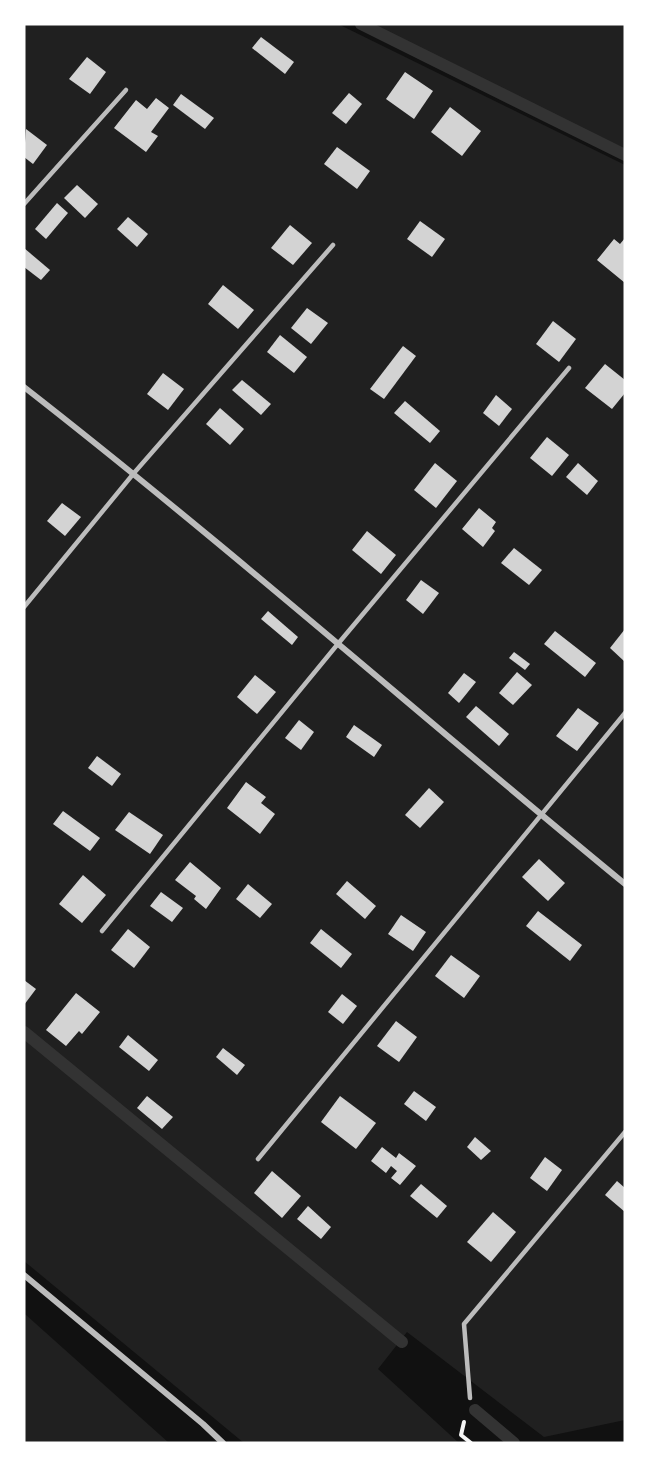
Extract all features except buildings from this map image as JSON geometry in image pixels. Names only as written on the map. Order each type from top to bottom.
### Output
[{"type":"street","points":[[24,387],[134,473],[625,884]]},
{"type":"street","points":[[24,1275],[223,1443]]},
{"type":"lane","points":[[24,204],[126,90]]},
{"type":"lane","points":[[24,607],[134,473],[333,245]]},
{"type":"lane","points":[[102,931],[569,368]]},
{"type":"lane","points":[[258,1159],[625,713]]},
{"type":"lane","points":[[470,1398],[464,1324],[625,1132]]},
{"type":"shaded area","points":[[24,24],[338,24],[625,165],[625,1420],[544,1437],[407,1332],[378,1369],[459,1443],[244,1443],[24,1261]]},
{"type":"shaded area","points":[[361,24],[625,24],[625,155]]},
{"type":"shaded area","points":[[24,1314],[26,1315],[169,1443],[24,1443]]},
{"type":"waterway","points":[[361,24],[625,155]]},
{"type":"waterway","points":[[24,1032],[402,1342]]},
{"type":"waterway","points":[[475,1410],[514,1443]]}]
